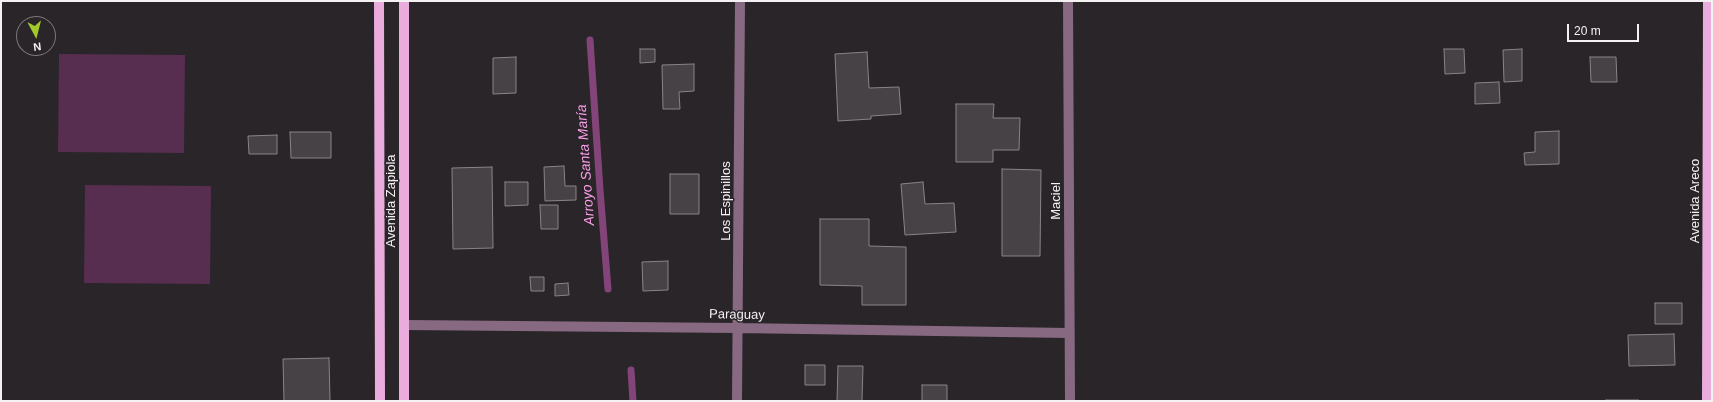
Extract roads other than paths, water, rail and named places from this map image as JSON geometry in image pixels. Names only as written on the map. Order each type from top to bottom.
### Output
[{"type":"main road","name":"Avenida Zapiola","points":[[380,1],[380,401]]},
{"type":"main road","name":"Avenida Zapiola","points":[[404,1],[404,401]]},
{"type":"main road","name":"Avenida Areco","points":[[1707,401],[1708,1]]},
{"type":"street","name":"Los Espinillos","points":[[737,401],[740,1]]},
{"type":"street","name":"Maciel","points":[[1068,1],[1070,401]]},
{"type":"street","name":"Paraguay","points":[[404,325],[1070,333]]},
{"type":"waterway","name":"Arroyo Santa María","points":[[590,40],[608,289]]},
{"type":"waterway","name":"Arroyo Santa María","points":[[631,370],[633,401]]}]
